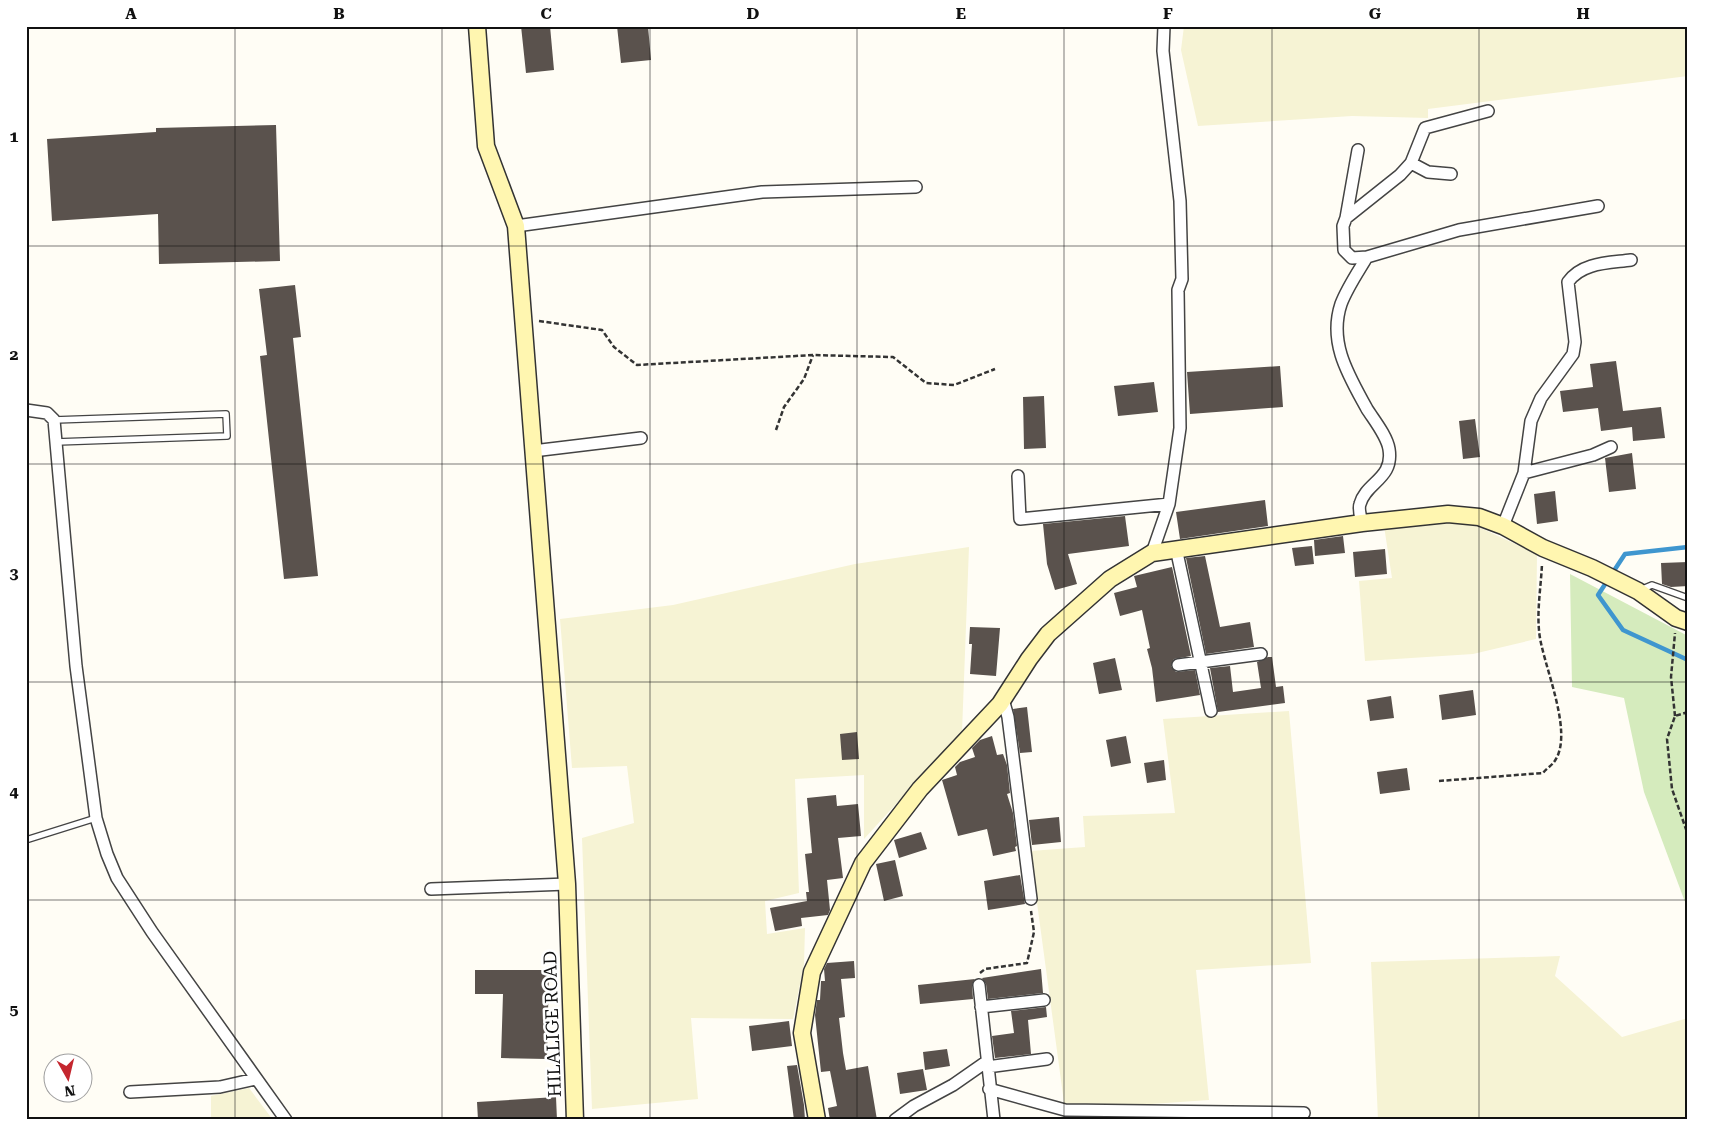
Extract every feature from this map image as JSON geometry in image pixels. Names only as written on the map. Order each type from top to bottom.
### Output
[{"type":"street","name":"HILALIGE ROAD","points":[[477,26],[486,146],[516,226],[567,884],[574,1120]]},
{"type":"street","points":[[1152,553],[1169,504],[1180,428],[1178,290],[1182,279],[1180,201],[1163,51],[1164,26]]},
{"type":"street","points":[[1346,218],[1400,176],[1412,163],[1425,128],[1488,111]]},
{"type":"street","points":[[1358,150],[1342,234],[1344,250],[1352,258],[1367,257],[1459,230],[1598,206]]},
{"type":"street","points":[[1412,163],[1428,172],[1451,174]]},
{"type":"street","points":[[516,226],[762,192],[916,187]]},
{"type":"street","points":[[1362,523],[1359,505],[1367,492],[1381,480],[1389,464],[1389,448],[1347,373],[1338,347],[1337,322],[1341,303],[1367,257]]},
{"type":"street","points":[[1503,526],[1524,473],[1532,421],[1541,398],[1573,354],[1575,342],[1568,282],[1578,272],[1590,266],[1631,260]]},
{"type":"street","points":[[26,410],[47,414],[54,420],[76,666],[96,818],[107,854],[117,878],[152,932],[286,1120]]},
{"type":"street","points":[[533,451],[641,438]]},
{"type":"street","points":[[1524,473],[1593,455],[1611,447]]},
{"type":"street","points":[[1018,476],[1020,519],[1169,504]]},
{"type":"street","points":[[817,1120],[802,1033],[812,972],[862,863],[920,789],[1003,699],[1048,634],[1110,579],[1152,553],[1176,548],[1362,523],[1448,514],[1479,516],[1503,526],[1543,548],[1592,568],[1638,591],[1682,620]]},
{"type":"street","points":[[1176,548],[1202,661],[1211,711]]},
{"type":"street","points":[[1178,665],[1261,654]]},
{"type":"street","points":[[1003,699],[1008,717],[1031,900]]},
{"type":"street","points":[[431,889],[567,884]]},
{"type":"street","points":[[979,985],[986,1064],[994,1120]]},
{"type":"street","points":[[981,1007],[1044,1000]]},
{"type":"street","points":[[895,1120],[914,1106],[953,1085],[986,1064],[1047,1059]]},
{"type":"street","points":[[130,1092],[220,1087],[256,1078]]},
{"type":"street","points":[[990,1089],[1065,1110],[1222,1116],[1304,1114]]},
{"type":"lane","points":[[54,420],[226,414],[226,436],[56,442]]},
{"type":"lane","points":[[1638,591],[1652,585],[1688,598]]},
{"type":"lane","points":[[29,839],[96,818]]},
{"type":"path","points":[[523,319],[602,330],[614,347],[637,365],[813,355],[893,357],[926,383],[954,385],[995,369]]},
{"type":"path","points":[[776,430],[784,407],[804,379],[813,355]]},
{"type":"path","points":[[1439,781],[1543,773],[1555,761],[1560,749],[1560,720],[1557,696],[1539,631],[1543,548]]},
{"type":"path","points":[[1682,620],[1671,677],[1675,716],[1667,739],[1672,789],[1688,835]]},
{"type":"path","points":[[1675,716],[1688,712]]},
{"type":"path","points":[[979,985],[978,974],[985,969],[1027,963],[1034,932],[1031,919],[1031,900]]},
{"type":"shaded area","points":[[1184,26],[1688,26],[1688,76],[1428,109],[1428,118],[1352,116],[1198,126],[1181,50]]},
{"type":"shaded area","points":[[1439,521],[1470,523],[1537,554],[1536,639],[1473,654],[1365,661],[1359,581],[1392,578],[1384,526]]},
{"type":"shaded area","points":[[969,547],[962,732],[864,839],[864,775],[795,779],[799,893],[765,901],[767,934],[805,928],[804,964],[793,1019],[691,1018],[698,1099],[592,1109],[582,838],[634,823],[627,766],[572,768],[560,619],[673,605],[855,564]]},
{"type":"shaded area","points":[[1289,711],[1311,963],[1196,970],[1209,1100],[1065,1110],[1030,851],[1085,847],[1083,816],[1175,813],[1163,719]]},
{"type":"shaded area","points":[[1560,956],[1555,976],[1622,1037],[1688,1018],[1688,1120],[1517,1120],[1516,1118],[1378,1120],[1371,962]]},
{"type":"shaded area","points":[[249,1088],[273,1120],[201,1120],[211,1119],[211,1096]]},
{"type":"green space","points":[[1570,574],[1688,636],[1688,910],[1644,792],[1624,698],[1572,687]]},
{"type":"building","points":[[521,26],[550,26],[554,70],[526,73]]},
{"type":"building","points":[[617,26],[648,26],[651,60],[621,63]]},
{"type":"building","points":[[276,125],[280,261],[159,264],[158,214],[52,221],[47,139],[156,132],[156,128]]},
{"type":"building","points":[[295,285],[301,337],[293,338],[318,576],[284,579],[260,356],[267,355],[259,289]]},
{"type":"building","points":[[1616,361],[1623,411],[1661,407],[1665,438],[1633,441],[1632,427],[1601,431],[1598,408],[1563,412],[1560,391],[1593,387],[1590,364]]},
{"type":"building","points":[[1280,366],[1283,407],[1190,414],[1187,372]]},
{"type":"building","points":[[1154,382],[1158,412],[1118,416],[1114,386]]},
{"type":"building","points":[[1044,396],[1046,448],[1024,449],[1023,397]]},
{"type":"building","points":[[1475,419],[1480,457],[1463,459],[1459,421]]},
{"type":"building","points":[[1632,453],[1636,489],[1609,492],[1605,458]]},
{"type":"building","points":[[1555,491],[1558,521],[1537,524],[1534,494]]},
{"type":"building","points":[[1265,500],[1268,526],[1180,539],[1176,512]]},
{"type":"building","points":[[1125,516],[1129,546],[1068,554],[1077,584],[1055,590],[1047,564],[1043,524]]},
{"type":"building","points":[[1343,536],[1345,553],[1315,556],[1314,540]]},
{"type":"building","points":[[1312,546],[1314,564],[1295,566],[1292,548]]},
{"type":"building","points":[[1385,549],[1387,574],[1355,577],[1353,552]]},
{"type":"building","points":[[1205,556],[1220,627],[1250,622],[1254,647],[1206,654],[1186,558]]},
{"type":"building","points":[[1688,562],[1688,586],[1671,587],[1662,584],[1661,563]]},
{"type":"building","points":[[1172,567],[1191,656],[1174,659],[1171,666],[1176,672],[1195,670],[1200,695],[1156,702],[1152,668],[1147,649],[1150,648],[1142,610],[1120,616],[1114,593],[1137,587],[1134,576]]},
{"type":"building","points":[[970,627],[1000,628],[996,676],[970,674],[972,644],[969,644]]},
{"type":"building","points":[[1272,657],[1276,687],[1283,686],[1285,703],[1218,712],[1210,668],[1230,666],[1233,692],[1261,688],[1257,662]]},
{"type":"building","points":[[1115,658],[1122,690],[1099,694],[1093,663]]},
{"type":"building","points":[[1473,690],[1476,715],[1442,720],[1439,695]]},
{"type":"building","points":[[1391,696],[1394,718],[1370,721],[1367,700]]},
{"type":"building","points":[[1027,707],[1032,752],[1020,753],[1013,709]]},
{"type":"building","points":[[857,732],[859,759],[842,760],[840,734]]},
{"type":"building","points":[[992,736],[997,755],[1003,754],[1007,765],[1010,793],[1007,794],[1013,813],[1017,846],[1015,847],[1016,851],[993,856],[987,829],[958,836],[942,780],[957,775],[955,767],[960,762],[975,757],[972,748],[980,740]]},
{"type":"building","points":[[1126,736],[1131,763],[1111,767],[1106,740]]},
{"type":"building","points":[[1164,760],[1166,780],[1147,783],[1144,763]]},
{"type":"building","points":[[1407,768],[1410,790],[1380,794],[1377,772]]},
{"type":"building","points":[[836,795],[837,806],[858,804],[861,836],[838,838],[843,878],[827,880],[830,910],[828,915],[801,918],[802,926],[775,931],[770,908],[807,901],[806,892],[809,892],[805,854],[812,853],[807,798]]},
{"type":"building","points":[[1059,817],[1061,842],[1032,845],[1029,820]]},
{"type":"building","points":[[921,832],[927,849],[899,858],[894,840]]},
{"type":"building","points":[[895,860],[903,896],[884,901],[876,864]]},
{"type":"building","points":[[1020,875],[1025,904],[988,910],[984,881]]},
{"type":"building","points":[[854,961],[855,978],[841,979],[845,1017],[839,1018],[843,1053],[846,1070],[868,1066],[877,1120],[830,1120],[828,1108],[837,1106],[830,1071],[821,1072],[815,1015],[817,1000],[820,1000],[821,981],[825,981],[824,969],[827,963]]},
{"type":"building","points":[[1041,969],[1043,993],[988,999],[986,984],[982,978]]},
{"type":"building","points":[[475,970],[549,970],[547,1059],[501,1058],[503,994],[475,994]]},
{"type":"building","points":[[975,979],[972,985],[973,999],[920,1004],[918,985]]},
{"type":"building","points":[[1046,1007],[1047,1017],[1028,1020],[1031,1054],[995,1058],[992,1036],[1014,1033],[1011,1011]]},
{"type":"building","points":[[789,1021],[792,1046],[752,1051],[749,1026]]},
{"type":"building","points":[[947,1049],[950,1066],[925,1070],[923,1052]]},
{"type":"building","points":[[797,1065],[805,1120],[794,1120],[787,1066]]},
{"type":"building","points":[[923,1069],[927,1090],[900,1094],[897,1073]]},
{"type":"building","points":[[556,1097],[557,1120],[478,1120],[477,1102]]},
{"type":"waterway","points":[[1688,547],[1625,554],[1598,595],[1623,630],[1688,660]]}]
